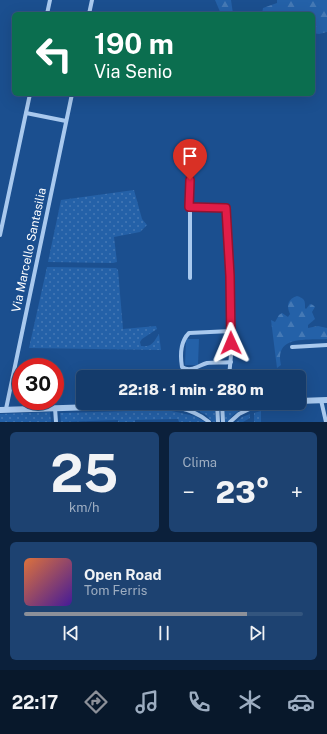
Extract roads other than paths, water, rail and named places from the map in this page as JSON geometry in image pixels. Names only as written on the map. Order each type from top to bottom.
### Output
[{"type":"street","points":[[47,12],[50,0]]},
{"type":"street","points":[[89,12],[92,0]]},
{"type":"street","points":[[0,235],[30,96]]},
{"type":"street","name":"Via Marcello Santasilia","points":[[3,409],[72,96]]},
{"type":"street","points":[[26,113],[66,121]]},
{"type":"street","points":[[190,180],[190,278]]},
{"type":"street","points":[[189,207],[226,208],[230,276],[230,370]]},
{"type":"street","points":[[231,331],[189,333],[182,342],[181,361],[182,367],[185,369],[191,369],[207,363],[231,362]]},
{"type":"street","points":[[292,348],[327,345]]},
{"type":"street","points":[[306,401],[324,400],[326,422]]},
{"type":"street","points":[[64,408],[76,407]]},
{"type":"street","points":[[55,410],[56,422]]},
{"type":"street","points":[[189,410],[204,417],[209,422]]},
{"type":"street","points":[[217,410],[218,422]]},
{"type":"street","points":[[222,410],[223,422]]},
{"type":"street","points":[[230,422],[239,414],[247,410]]}]
